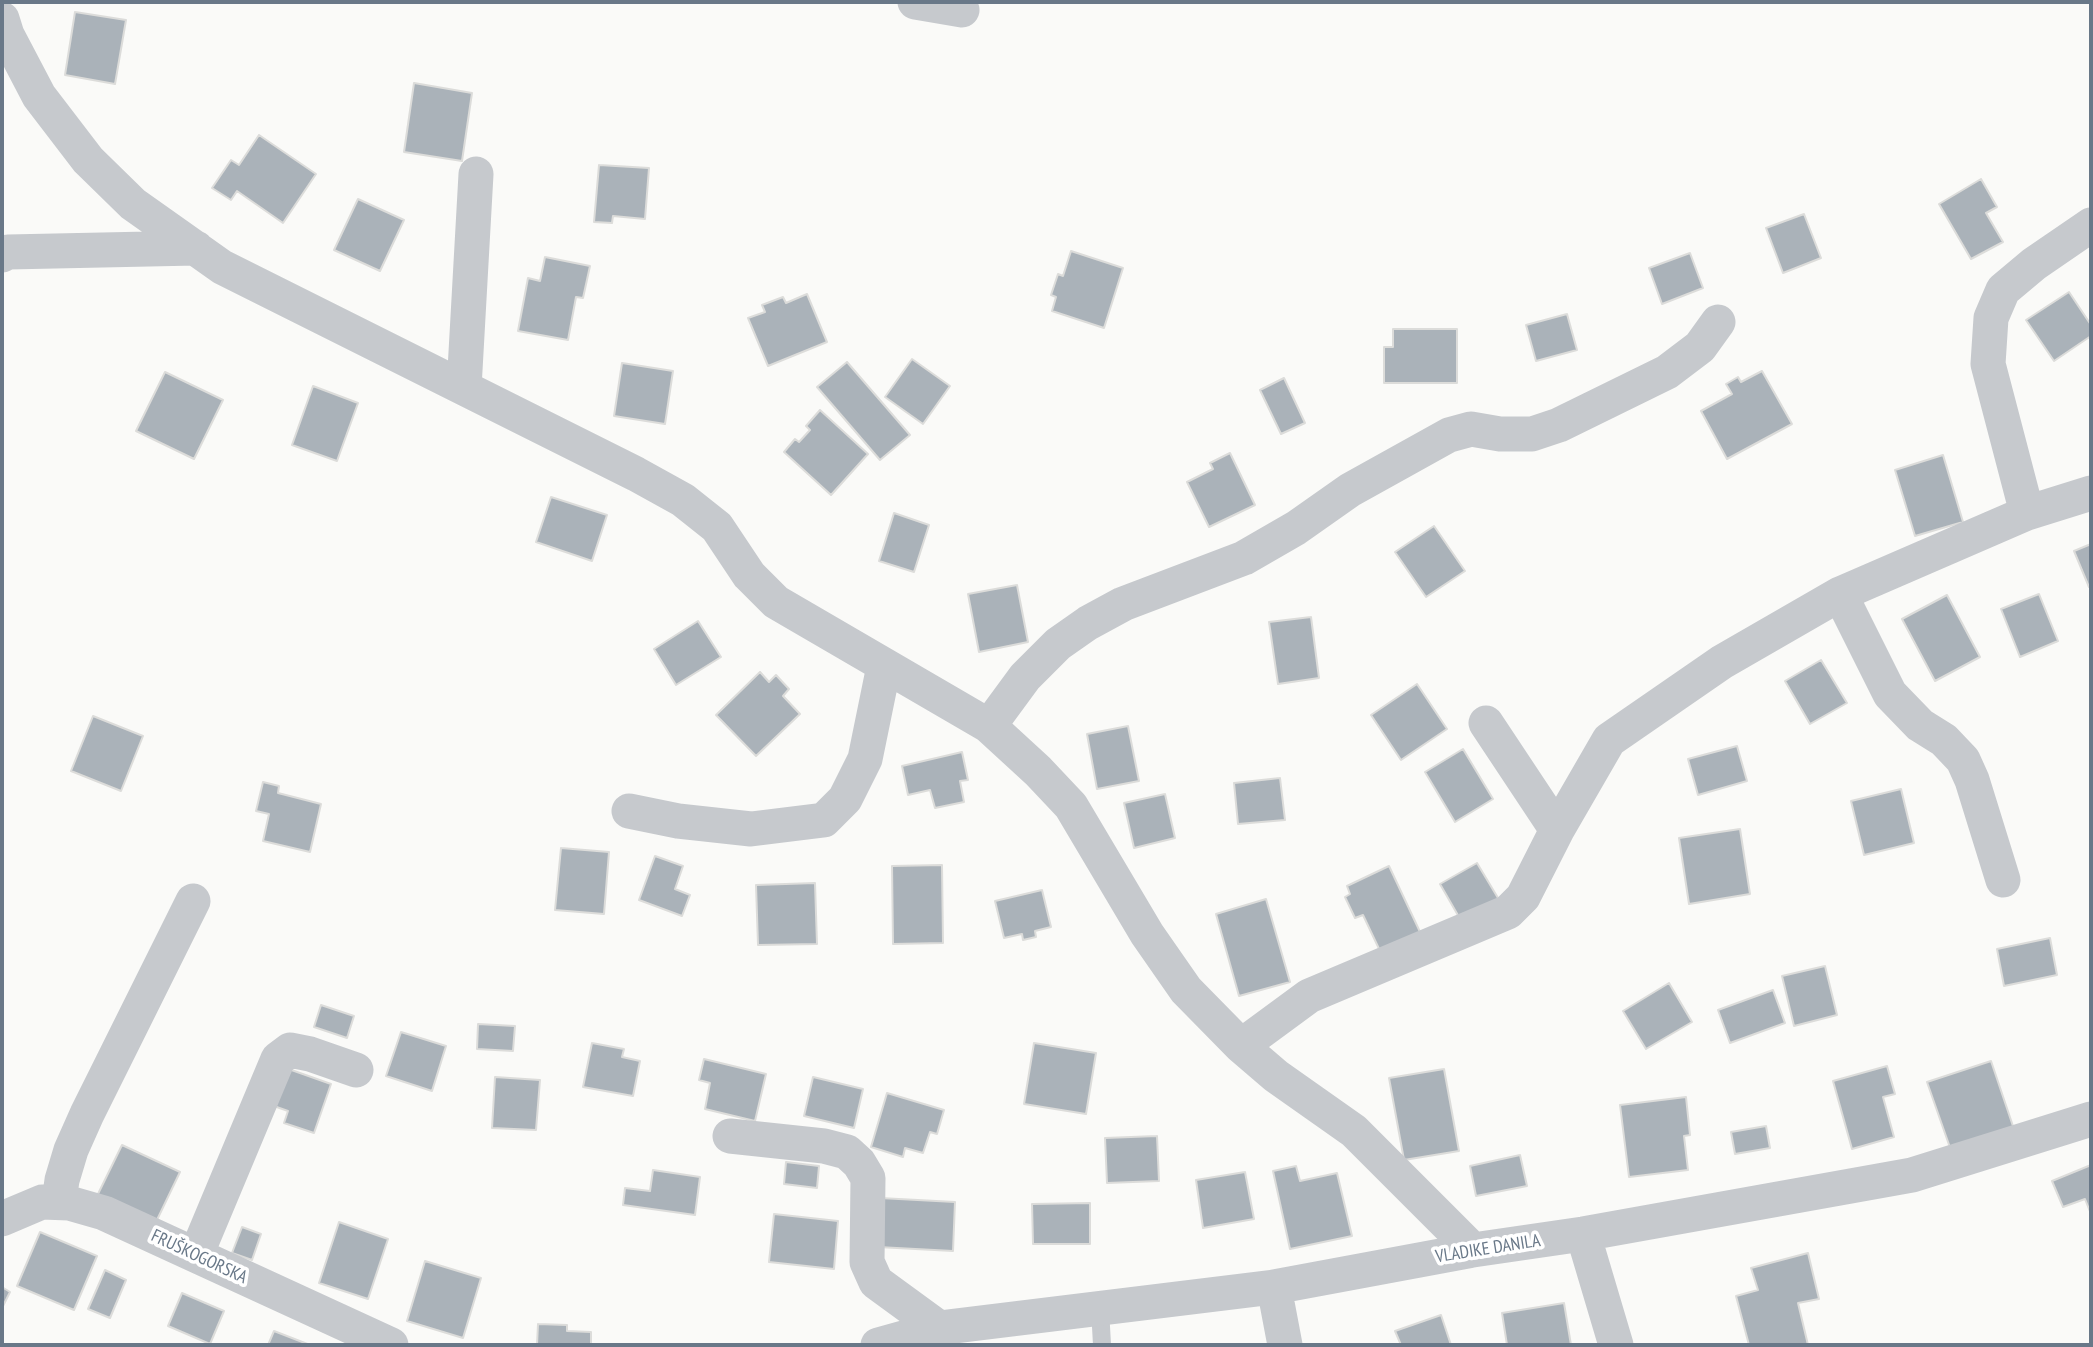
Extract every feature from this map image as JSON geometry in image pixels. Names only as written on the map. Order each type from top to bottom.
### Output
[{"type":"street","points":[[915,2],[962,10]]},
{"type":"street","points":[[2,19],[7,35],[38,96],[88,160],[133,204],[222,267],[683,500],[717,527],[749,575],[776,603],[989,726],[1071,806],[1147,934],[1186,990],[1241,1046],[1276,1076],[1354,1131],[1474,1250]]},
{"type":"street","points":[[464,388],[476,174]]},
{"type":"street","points":[[2027,513],[1988,364],[1990,318],[2003,290],[2034,264],[2091,225]]},
{"type":"street","points":[[2,256],[8,253],[196,248]]},
{"type":"street","points":[[989,726],[1025,677],[1058,644],[1088,623],[1123,604],[1244,558],[1296,528],[1350,491],[1449,435],[1471,429],[1500,434],[1532,434],[1559,425],[1667,372],[1700,347],[1718,322]]},
{"type":"street","points":[[1241,1046],[1309,996],[1508,912],[1523,897],[1557,830],[1609,740],[1722,662],[1840,594],[2027,513],[2091,493]]},
{"type":"street","points":[[1840,594],[1890,694],[1920,725],[1944,740],[1964,760],[2003,880]]},
{"type":"street","points":[[629,811],[678,821],[751,829],[824,820],[845,799],[865,759],[884,666]]},
{"type":"street","points":[[1486,723],[1557,830]]},
{"type":"street","points":[[59,1202],[68,1160],[87,1114],[193,901]]},
{"type":"street","points":[[196,1255],[278,1059],[290,1050],[356,1070]]},
{"type":"street","name":"VLADIKE DANILA","points":[[878,1345],[939,1328],[1274,1287],[1912,1175],[2091,1119]]},
{"type":"street","points":[[730,1136],[824,1146],[847,1152],[859,1163],[868,1178],[867,1262],[876,1282],[939,1328]]},
{"type":"street","name":"FRUŠKOGORSKA","points":[[2,1219],[42,1202],[69,1203],[104,1213],[379,1343]]},
{"type":"street","points":[[1583,1234],[1616,1345]]},
{"type":"street","points":[[1274,1287],[1285,1345]]},
{"type":"lane","points":[[1100,1308],[1102,1345]]},
{"type":"building","points":[[75,12],[126,20],[115,84],[65,75]]},
{"type":"building","points":[[414,83],[472,93],[462,161],[404,152]]},
{"type":"building","points":[[259,135],[316,174],[283,223],[237,191],[231,200],[212,188],[231,160],[239,165]]},
{"type":"building","points":[[599,165],[649,168],[645,219],[613,216],[612,223],[594,222]]},
{"type":"building","points":[[1981,179],[1997,207],[1986,213],[2003,242],[1971,259],[1939,204]]},
{"type":"building","points":[[358,199],[404,220],[380,271],[334,250]]},
{"type":"building","points":[[1804,214],[1821,258],[1783,273],[1766,228]]},
{"type":"building","points":[[1071,251],[1123,268],[1104,328],[1052,311],[1056,297],[1051,295],[1058,274],[1063,276]]},
{"type":"building","points":[[1690,253],[1703,288],[1662,304],[1649,268]]},
{"type":"building","points":[[545,257],[590,266],[583,298],[576,297],[568,340],[518,331],[528,278],[540,281]]},
{"type":"building","points":[[2069,292],[2091,325],[2091,336],[2054,361],[2026,320]]},
{"type":"building","points":[[807,294],[827,342],[768,366],[748,318],[765,312],[762,305],[783,297],[786,303]]},
{"type":"building","points":[[1567,314],[1577,350],[1536,361],[1526,325]]},
{"type":"building","points":[[1393,329],[1457,329],[1457,383],[1384,383],[1384,347],[1393,347]]},
{"type":"building","points":[[912,359],[950,386],[923,424],[885,397]]},
{"type":"building","points":[[847,362],[910,435],[880,460],[817,387]]},
{"type":"building","points":[[622,363],[673,371],[665,424],[614,416]]},
{"type":"building","points":[[1762,371],[1792,424],[1727,459],[1701,411],[1732,394],[1726,384],[1738,377],[1741,382]]},
{"type":"building","points":[[165,372],[223,400],[194,459],[136,431]]},
{"type":"building","points":[[1284,378],[1305,423],[1281,434],[1260,390]]},
{"type":"building","points":[[313,386],[358,403],[337,461],[292,445]]},
{"type":"building","points":[[820,410],[868,454],[831,495],[784,452],[795,439],[799,442],[810,430],[806,426]]},
{"type":"building","points":[[1230,453],[1255,505],[1209,527],[1187,482],[1213,469],[1210,463]]},
{"type":"building","points":[[1943,455],[1963,522],[1915,536],[1895,470]]},
{"type":"building","points":[[551,497],[607,515],[592,561],[536,542]]},
{"type":"building","points":[[894,513],[929,525],[914,572],[879,561]]},
{"type":"building","points":[[1434,526],[1465,571],[1426,597],[1395,552]]},
{"type":"building","points":[[2091,544],[2091,586],[2089,587],[2074,551]]},
{"type":"building","points":[[1017,585],[1028,642],[979,652],[968,594]]},
{"type":"building","points":[[2039,594],[2058,641],[2020,657],[2001,609]]},
{"type":"building","points":[[1947,595],[1980,657],[1935,681],[1902,619]]},
{"type":"building","points":[[1311,617],[1319,678],[1278,684],[1269,622]]},
{"type":"building","points":[[698,621],[721,657],[676,685],[654,649]]},
{"type":"building","points":[[1821,660],[1847,703],[1810,724],[1785,681]]},
{"type":"building","points":[[760,672],[769,682],[776,675],[789,689],[783,696],[800,714],[756,756],[716,715]]},
{"type":"building","points":[[1417,684],[1447,729],[1401,760],[1371,715]]},
{"type":"building","points":[[93,716],[143,736],[121,791],[71,771]]},
{"type":"building","points":[[1128,726],[1139,781],[1097,789],[1087,734]]},
{"type":"building","points":[[1737,746],[1747,781],[1698,795],[1688,759]]},
{"type":"building","points":[[1463,749],[1493,799],[1455,822],[1425,772]]},
{"type":"building","points":[[962,752],[968,780],[960,781],[964,802],[935,808],[930,790],[908,795],[902,766]]},
{"type":"building","points":[[1280,778],[1285,820],[1238,824],[1234,783]]},
{"type":"building","points":[[263,782],[279,786],[278,793],[321,804],[310,852],[263,841],[269,814],[256,811]]},
{"type":"building","points":[[1901,789],[1914,843],[1864,855],[1851,801]]},
{"type":"building","points":[[1165,794],[1175,838],[1134,848],[1124,803]]},
{"type":"building","points":[[1740,829],[1750,894],[1689,904],[1679,838]]},
{"type":"building","points":[[561,848],[609,852],[604,914],[555,910]]},
{"type":"building","points":[[655,856],[683,866],[675,889],[690,895],[682,916],[639,900]]},
{"type":"building","points":[[1477,863],[1501,903],[1463,924],[1440,884]]},
{"type":"building","points":[[942,865],[943,943],[893,944],[892,866]]},
{"type":"building","points":[[1389,866],[1421,934],[1381,953],[1363,915],[1355,918],[1345,897],[1350,894],[1347,886]]},
{"type":"building","points":[[815,883],[817,944],[758,945],[756,885]]},
{"type":"building","points":[[1042,890],[1051,927],[1035,931],[1036,937],[1023,940],[1022,934],[1004,938],[995,901]]},
{"type":"building","points":[[1266,899],[1290,982],[1239,996],[1216,914]]},
{"type":"building","points":[[2050,938],[2057,975],[2004,986],[1997,949]]},
{"type":"building","points":[[1825,966],[1837,1015],[1794,1026],[1782,976]]},
{"type":"building","points":[[1669,983],[1692,1022],[1646,1049],[1623,1011]]},
{"type":"building","points":[[1773,990],[1785,1023],[1730,1043],[1718,1010]]},
{"type":"building","points":[[321,1005],[354,1016],[347,1038],[314,1027]]},
{"type":"building","points":[[478,1024],[515,1026],[513,1051],[477,1049]]},
{"type":"building","points":[[401,1032],[446,1046],[432,1091],[386,1076]]},
{"type":"building","points":[[592,1043],[624,1049],[622,1057],[640,1061],[633,1096],[583,1087]]},
{"type":"building","points":[[1034,1043],[1096,1053],[1086,1114],[1024,1104]]},
{"type":"building","points":[[704,1059],[766,1074],[755,1121],[705,1109],[710,1083],[699,1080]]},
{"type":"building","points":[[1991,1061],[2017,1138],[1954,1159],[1927,1082]]},
{"type":"building","points":[[1887,1066],[1895,1094],[1883,1097],[1894,1137],[1852,1149],[1833,1081]]},
{"type":"building","points":[[283,1067],[331,1084],[314,1133],[284,1123],[288,1111],[271,1105]]},
{"type":"building","points":[[1444,1069],[1459,1151],[1404,1160],[1389,1078]]},
{"type":"building","points":[[495,1077],[540,1080],[536,1130],[492,1128]]},
{"type":"building","points":[[813,1077],[863,1089],[854,1128],[804,1116]]},
{"type":"building","points":[[887,1093],[944,1110],[937,1134],[930,1132],[923,1153],[905,1148],[903,1157],[871,1147]]},
{"type":"building","points":[[1686,1097],[1690,1135],[1684,1136],[1688,1170],[1629,1177],[1620,1105]]},
{"type":"building","points":[[1766,1126],[1770,1148],[1735,1154],[1731,1132]]},
{"type":"building","points":[[1157,1136],[1159,1181],[1107,1183],[1105,1138]]},
{"type":"building","points":[[122,1145],[180,1172],[155,1224],[97,1196]]},
{"type":"building","points":[[1520,1155],[1527,1186],[1476,1196],[1470,1166]]},
{"type":"building","points":[[786,1162],[819,1166],[817,1188],[784,1184]]},
{"type":"building","points":[[2091,1165],[2091,1214],[2085,1199],[2063,1207],[2052,1181]]},
{"type":"building","points":[[1296,1166],[1300,1181],[1337,1173],[1352,1236],[1290,1249],[1273,1171]]},
{"type":"building","points":[[653,1170],[700,1177],[695,1215],[623,1205],[625,1188],[650,1191]]},
{"type":"building","points":[[1245,1172],[1254,1219],[1203,1228],[1196,1180]]},
{"type":"building","points":[[880,1198],[955,1202],[953,1251],[878,1247]]},
{"type":"building","points":[[1090,1203],[1090,1244],[1033,1244],[1032,1204]]},
{"type":"building","points":[[774,1214],[838,1221],[834,1269],[769,1262]]},
{"type":"building","points":[[339,1222],[388,1239],[368,1299],[319,1283]]},
{"type":"building","points":[[242,1227],[261,1234],[252,1260],[232,1253]]},
{"type":"building","points":[[40,1232],[97,1256],[74,1310],[17,1286]]},
{"type":"building","points":[[1808,1253],[1819,1299],[1798,1303],[1808,1345],[1749,1345],[1736,1296],[1758,1290],[1751,1268]]},
{"type":"building","points":[[425,1261],[481,1278],[463,1338],[407,1321]]},
{"type":"building","points":[[105,1270],[126,1280],[110,1318],[88,1309]]},
{"type":"building","points":[[2,1287],[10,1292],[2,1308]]},
{"type":"building","points":[[182,1293],[224,1311],[210,1344],[168,1326]]},
{"type":"building","points":[[1564,1303],[1571,1345],[1507,1345],[1502,1313]]},
{"type":"building","points":[[1441,1315],[1451,1345],[1401,1345],[1395,1331]]},
{"type":"building","points":[[538,1324],[567,1325],[567,1331],[591,1332],[591,1345],[537,1345]]},
{"type":"building","points":[[274,1331],[310,1345],[268,1345]]}]
